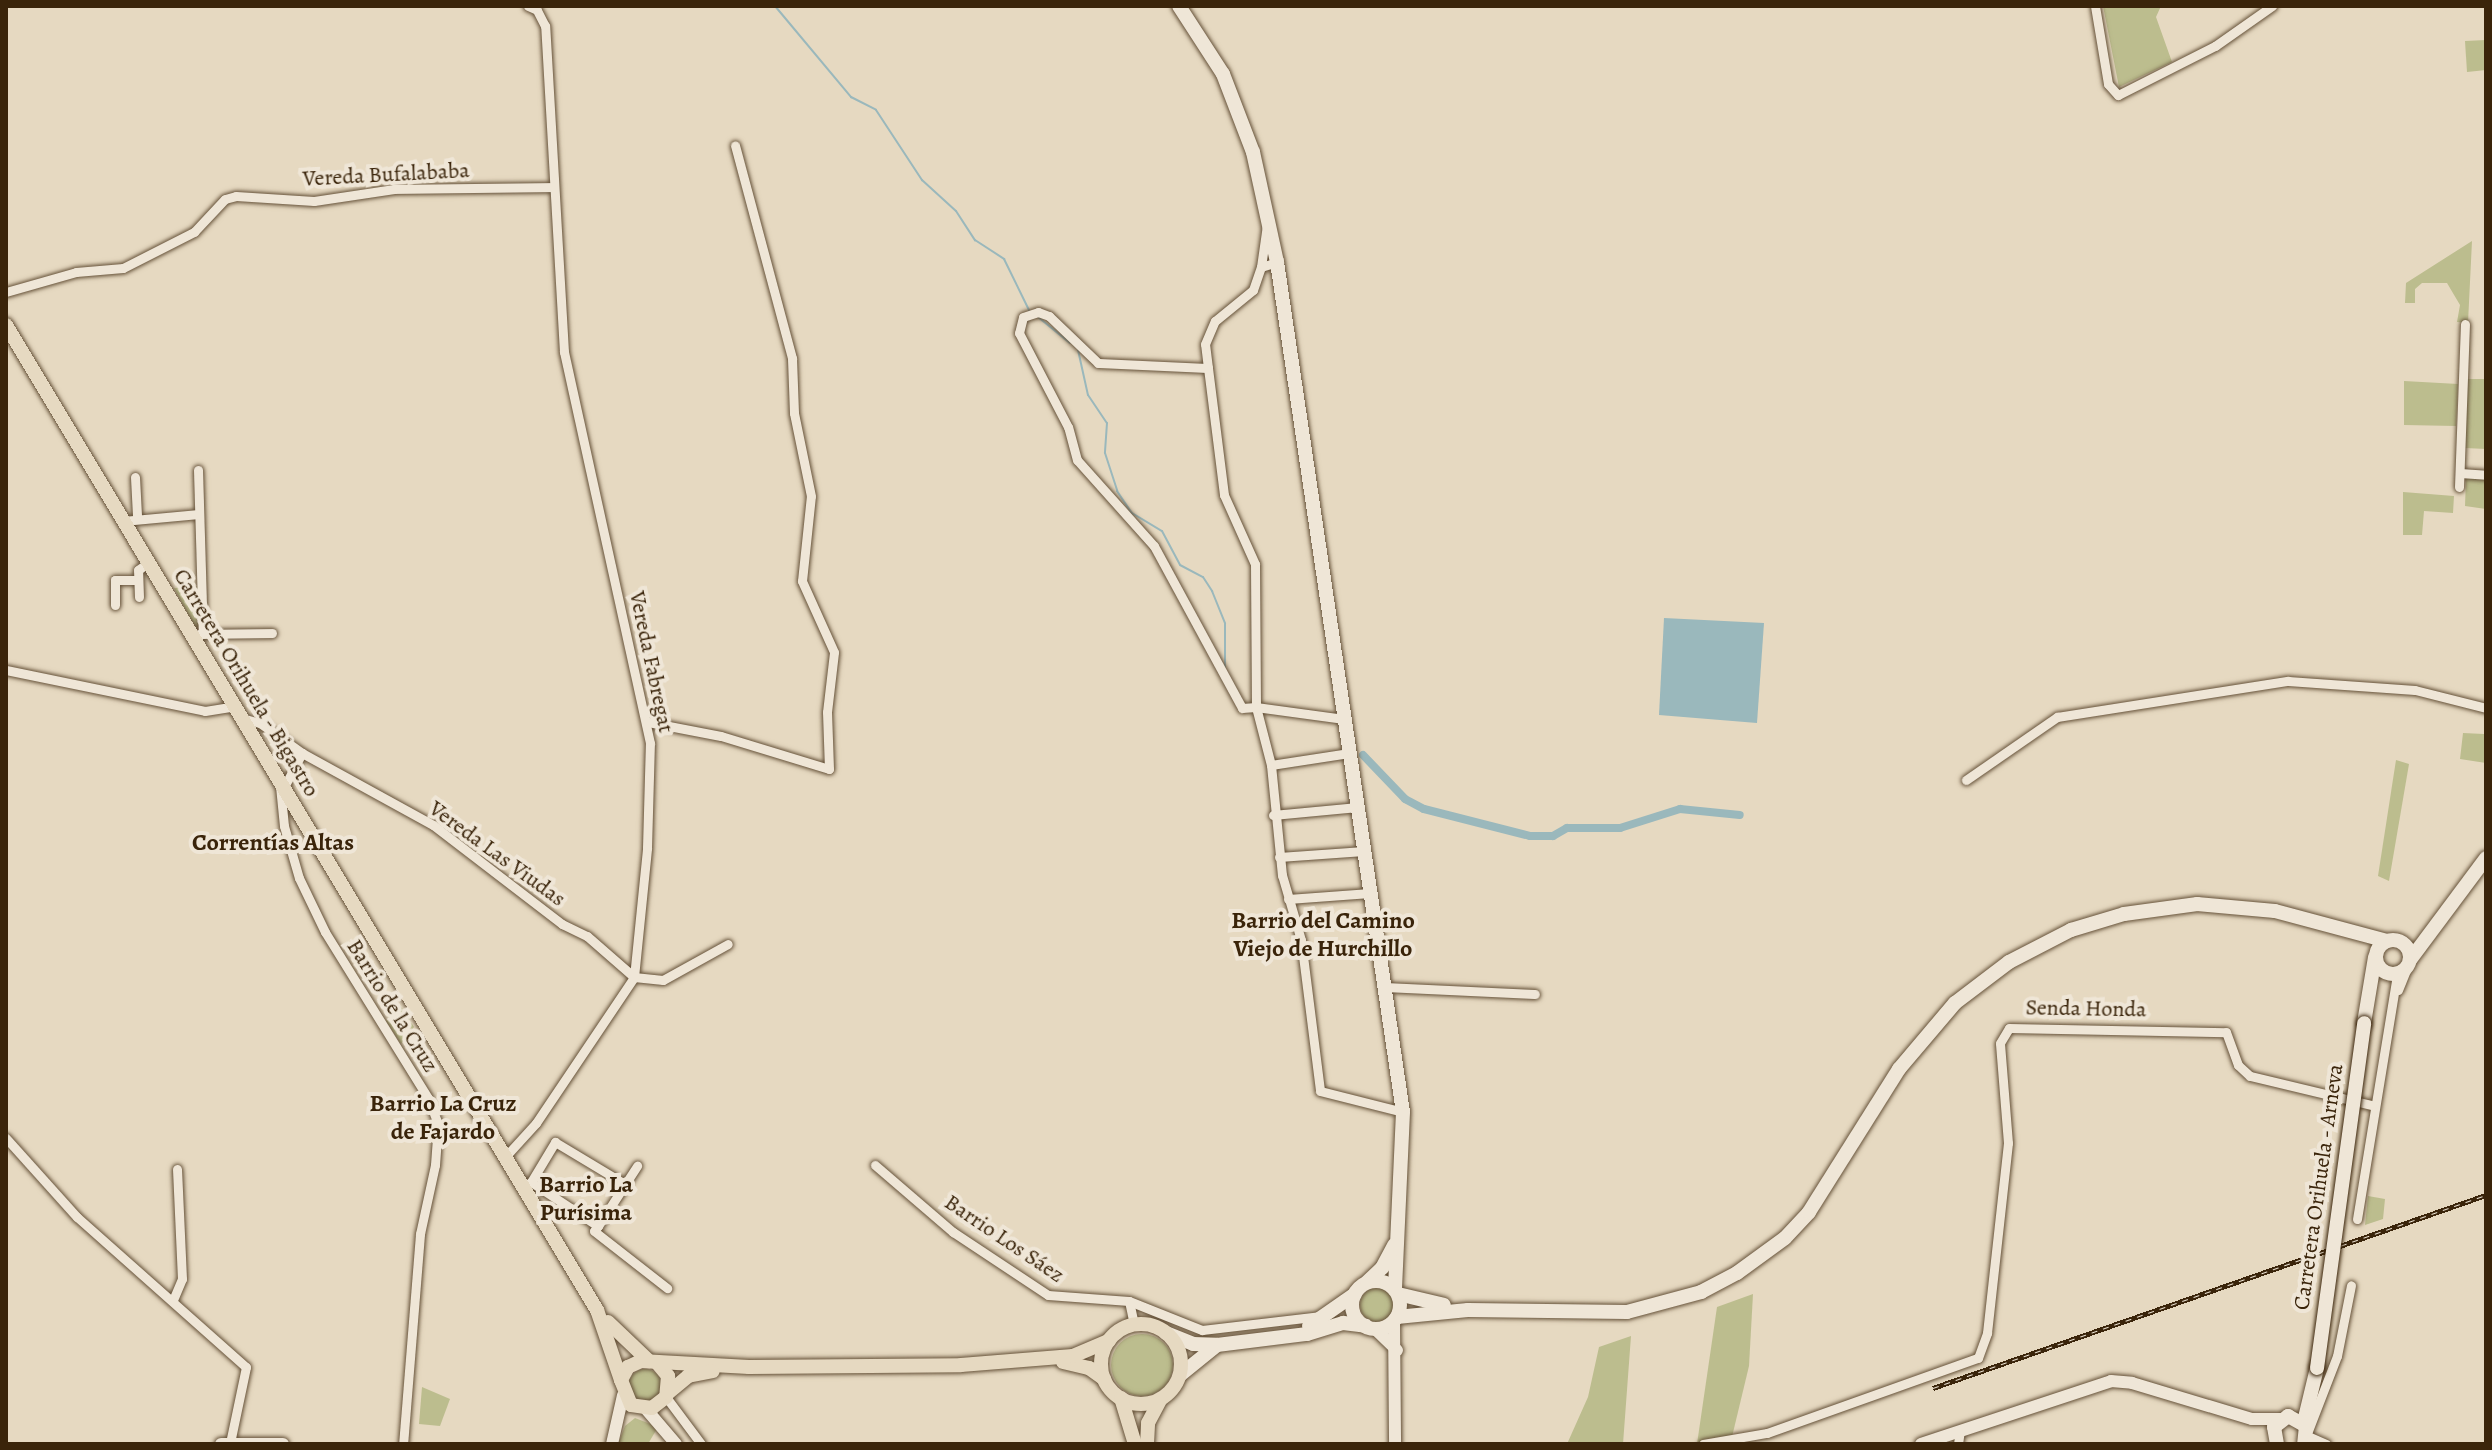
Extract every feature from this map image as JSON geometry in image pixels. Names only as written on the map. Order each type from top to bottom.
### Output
[{"type":"main road","points":[[1179,6],[1223,74],[1253,152],[1277,262],[1403,1112],[1395,1319]]},
{"type":"main road","name":"Carretera Orihuela - Bigastro","points":[[6,325],[130,518],[149,562],[198,634],[281,786],[505,1157],[527,1184],[597,1310]]},
{"type":"main road","points":[[2368,995],[2401,968],[2486,858]]},
{"type":"main road","points":[[1043,1360],[1109,1341],[1134,1325],[1193,1344],[1217,1345],[1343,1323],[1370,1327],[1395,1319],[1468,1310],[1627,1312],[1701,1292],[1737,1273],[1785,1238],[1816,1204],[1928,1031],[1980,982],[2050,940],[2124,914],[2197,904],[2275,911],[2394,942]]},
{"type":"main road","points":[[2376,955],[2394,942],[2443,917]]},
{"type":"main road","points":[[2327,925],[2401,968]]},
{"type":"main road","points":[[2394,942],[2401,968]]},
{"type":"main road","name":"Carretera Orihuela - Arneva","points":[[2306,1433],[2376,955]]},
{"type":"main road","points":[[1282,1336],[1328,1315],[1359,1289],[1382,1268],[1397,1237]]},
{"type":"main road","points":[[1370,1327],[1353,1309],[1359,1289],[1377,1281],[1396,1292],[1468,1310]]},
{"type":"main road","points":[[597,1310],[668,1376],[666,1397]]},
{"type":"main road","points":[[597,1310],[622,1388],[644,1409],[666,1397],[697,1373],[749,1367]]},
{"type":"main road","points":[[1166,1333],[1179,1352],[1180,1375]]},
{"type":"main road","points":[[1104,1379],[1101,1366],[1109,1341]]},
{"type":"main road","points":[[1147,1444],[1148,1423],[1160,1400],[1180,1375],[1217,1345]]},
{"type":"main road","points":[[622,1388],[634,1363],[749,1367],[1043,1360],[1076,1363],[1104,1379],[1121,1398],[1135,1444]]},
{"type":"main road","name":"Carretera Orihuela - Arneva","points":[[2280,1428],[2312,1385]]},
{"type":"main road","points":[[1121,1398],[1133,1403],[1160,1400]]},
{"type":"main road","points":[[2280,1428],[2306,1433]]},
{"type":"street","name":"Vereda Fabregat","points":[[505,1157],[536,1123],[634,977],[647,848],[648,722],[564,352],[545,26],[537,10],[528,6]]},
{"type":"street","points":[[2095,6],[2108,84],[2118,95],[2215,46],[2272,6]]},
{"type":"street","points":[[648,722],[721,736],[829,769],[827,712],[834,652],[802,581],[811,496],[794,413],[792,358],[735,145]]},
{"type":"street","name":"Vereda Bufalababa","points":[[6,292],[76,272],[123,268],[194,232],[225,199],[236,196],[314,201],[394,189],[554,187]]},
{"type":"street","points":[[1269,218],[1261,267],[1253,290],[1215,321],[1205,344],[1225,503],[1255,564],[1256,707],[1271,765],[1279,857],[1301,940],[1320,1091],[1403,1112]]},
{"type":"street","points":[[1261,267],[1277,262]]},
{"type":"street","points":[[1208,368],[1103,365],[1092,360],[1043,313],[1029,314],[1019,323],[1019,333],[1068,427],[1077,460],[1154,546],[1183,591],[1242,708],[1256,707],[1344,719]]},
{"type":"street","points":[[2459,487],[2465,324]]},
{"type":"street","points":[[198,470],[198,634],[272,633]]},
{"type":"street","points":[[2460,473],[2486,475]]},
{"type":"street","points":[[135,477],[130,518],[199,514]]},
{"type":"street","points":[[139,597],[138,570],[149,562]]},
{"type":"street","points":[[115,605],[115,580],[138,580]]},
{"type":"street","points":[[6,670],[205,711],[238,712]]},
{"type":"street","points":[[1966,780],[2057,717],[2288,681],[2415,690],[2486,708]]},
{"type":"street","name":"Vereda Las Viudas","points":[[238,712],[260,723],[302,753],[433,825],[562,924],[587,936],[634,977]]},
{"type":"street","points":[[281,786],[302,753]]},
{"type":"street","points":[[1271,765],[1349,753]]},
{"type":"street","name":"Barrio de la Cruz","points":[[281,786],[284,826],[299,878],[325,932],[428,1098],[438,1124],[420,1234],[403,1444]]},
{"type":"street","points":[[1273,815],[1358,807]]},
{"type":"street","points":[[1279,857],[1364,851]]},
{"type":"street","points":[[1288,899],[1370,893]]},
{"type":"street","points":[[634,977],[663,980],[728,944]]},
{"type":"street","points":[[2357,1219],[2372,1105],[2401,968]]},
{"type":"street","points":[[1384,987],[1535,994]]},
{"type":"street","name":"Senda Honda","points":[[1703,1444],[1767,1433],[1978,1358],[1987,1333],[2008,1143],[2000,1043],[2009,1028],[2226,1032],[2238,1065],[2250,1076],[2372,1105]]},
{"type":"street","points":[[6,1138],[77,1217],[246,1367],[230,1443]]},
{"type":"street","points":[[598,1226],[527,1184],[555,1142],[625,1184]]},
{"type":"street","name":"Barrio Los Sáez","points":[[875,1165],[953,1232],[1048,1295],[1129,1301],[1202,1330],[1328,1315]]},
{"type":"street","points":[[637,1166],[594,1231],[667,1288]]},
{"type":"street","points":[[173,1300],[182,1279],[177,1169]]},
{"type":"street","points":[[2326,1444],[2306,1433],[2337,1356],[2351,1285]]},
{"type":"street","points":[[1129,1301],[1134,1325]]},
{"type":"street","points":[[1395,1319],[1395,1444]]},
{"type":"street","points":[[1370,1327],[1397,1350]]},
{"type":"street","points":[[1921,1444],[2111,1381],[2132,1383],[2280,1428]]},
{"type":"street","points":[[612,1444],[619,1427],[622,1388]]},
{"type":"street","points":[[666,1397],[670,1439]]},
{"type":"street","points":[[666,1397],[701,1444]]},
{"type":"street","points":[[619,1427],[644,1409],[670,1439]]},
{"type":"street","points":[[1958,1444],[1960,1430]]},
{"type":"street","points":[[221,1444],[283,1444]]},
{"type":"green space","points":[[2103,6],[2161,6],[2156,17],[2172,62],[2119,87]]},
{"type":"green space","points":[[2486,40],[2486,70],[2467,72],[2465,41]]},
{"type":"green space","points":[[2472,241],[2468,323],[2457,322],[2460,305],[2447,283],[2422,283],[2415,289],[2415,303],[2405,303],[2406,283]]},
{"type":"green space","points":[[2467,379],[2486,379],[2486,449],[2465,448]]},
{"type":"green space","points":[[2404,381],[2458,384],[2456,426],[2404,425]]},
{"type":"green space","points":[[2466,478],[2486,480],[2486,509],[2465,506]]},
{"type":"green space","points":[[2403,492],[2454,496],[2453,513],[2424,511],[2422,535],[2403,535]]},
{"type":"green space","points":[[198,587],[201,627],[195,627],[174,588]]},
{"type":"green space","points":[[2484,712],[2486,763],[2460,759],[2463,733],[2484,734]]},
{"type":"green space","points":[[2396,760],[2409,764],[2389,881],[2378,876]]},
{"type":"green space","points":[[400,1005],[414,1027],[401,1044],[386,1021]]},
{"type":"green space","points":[[2368,1196],[2385,1199],[2383,1219],[2365,1225]]},
{"type":"green space","points":[[1377,1288],[1389,1293],[1394,1305],[1389,1317],[1377,1322],[1365,1317],[1360,1305],[1365,1293]]},
{"type":"green space","points":[[1753,1294],[1749,1366],[1731,1441],[1697,1444],[1717,1307]]},
{"type":"green space","points":[[1136,1334],[1148,1334],[1164,1343],[1171,1353],[1171,1377],[1164,1387],[1148,1396],[1136,1396],[1116,1382],[1111,1371],[1111,1359],[1125,1339]]},
{"type":"green space","points":[[1631,1336],[1623,1444],[1567,1444],[1588,1397],[1599,1347]]},
{"type":"green space","points":[[645,1369],[656,1374],[661,1385],[656,1396],[645,1401],[634,1396],[629,1385],[634,1374]]},
{"type":"green space","points":[[422,1387],[450,1399],[440,1426],[419,1424]]},
{"type":"green space","points":[[635,1418],[658,1427],[648,1444],[618,1444],[625,1426]]},
{"type":"water","points":[[1664,618],[1764,623],[1757,723],[1659,715]]},
{"type":"waterway","points":[[775,6],[851,97],[876,110],[922,180],[956,211],[975,240],[1004,259],[1029,310]]},
{"type":"waterway","points":[[1038,317],[1070,343]]},
{"type":"waterway","points":[[1078,350],[1088,395],[1107,423],[1105,453],[1117,491],[1132,513],[1162,531],[1180,565],[1203,577],[1212,591],[1225,624],[1225,668]]},
{"type":"waterway","points":[[1363,755],[1405,799],[1424,809],[1530,836],[1553,836],[1567,828],[1620,828],[1680,809],[1740,815]]},
{"type":"railway","points":[[1933,1388],[2486,1195]]},
{"type":"district","name":"Correntías Altas","points":[[273,843]]},
{"type":"district","name":"Barrio del Camino Viejo de Hurchillo","points":[[1323,935]]},
{"type":"district","name":"Barrio La Cruz de Fajardo","points":[[443,1118]]},
{"type":"district","name":"Barrio La Purísima","points":[[586,1199]]}]
